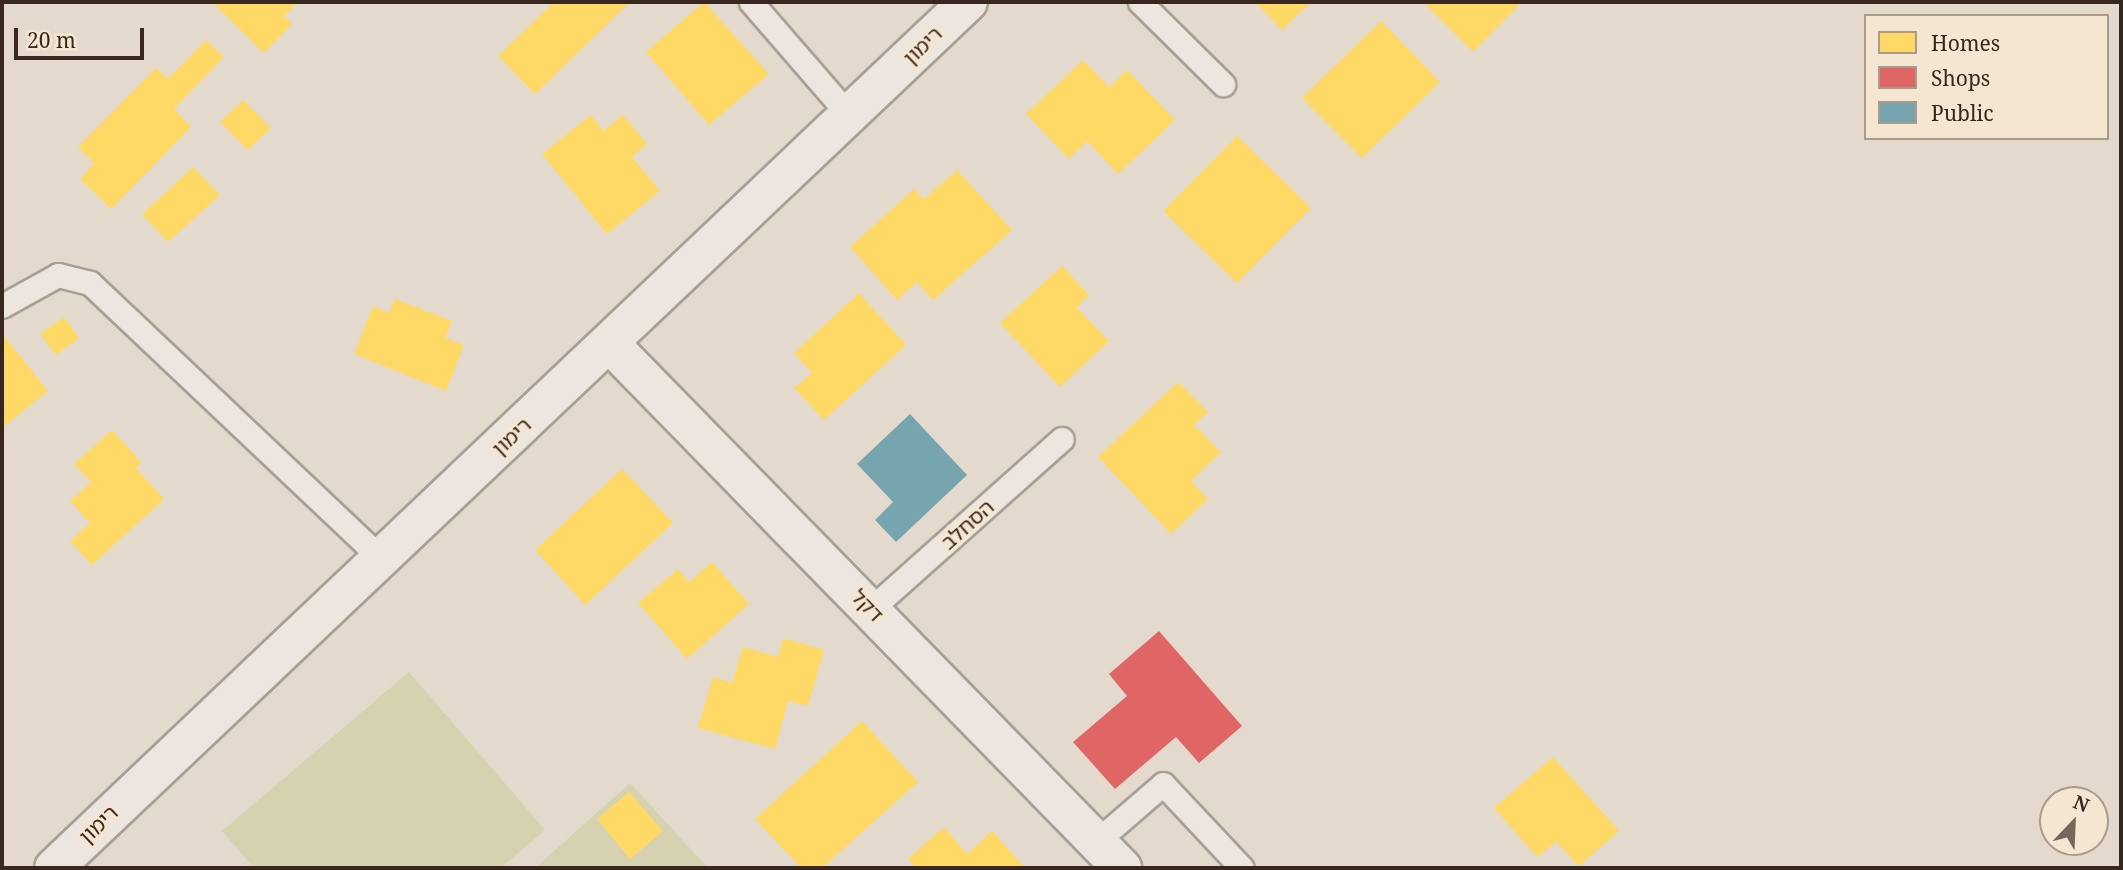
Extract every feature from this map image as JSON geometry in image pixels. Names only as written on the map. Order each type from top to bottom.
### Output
[{"type":"street","name":"רימון","points":[[54,868],[380,557],[611,344],[968,2]]},
{"type":"street","name":"דקל","points":[[611,344],[872,608],[1109,855]]},
{"type":"lane","points":[[751,2],[849,116]]},
{"type":"lane","points":[[1140,2],[1223,84]]},
{"type":"lane","points":[[2,306],[58,275],[90,283],[380,557]]},
{"type":"lane","name":"הסחלב","points":[[872,608],[1062,439]]},
{"type":"lane","points":[[1109,855],[1163,784],[1242,868]]},
{"type":"shaded area","points":[[409,672],[545,830],[501,868],[254,868],[222,831]]},
{"type":"shaded area","points":[[630,783],[708,868],[535,868]]},
{"type":"building: Homes","points":[[212,2],[299,2],[284,16],[292,24],[264,53]]},
{"type":"building: Homes","points":[[554,2],[630,2],[535,94],[498,56]]},
{"type":"building: Homes","points":[[704,2],[769,74],[709,125],[646,52]]},
{"type":"building: Homes","points":[[1255,2],[1311,2],[1282,30]]},
{"type":"building: Homes","points":[[1423,2],[1522,2],[1473,52]]},
{"type":"building: Homes","points":[[1381,21],[1440,82],[1362,158],[1302,98]]},
{"type":"building: Homes","points":[[206,40],[224,57],[174,109],[191,127],[111,209],[80,179],[94,163],[78,147],[156,68],[168,79]]},
{"type":"building: Homes","points":[[1083,60],[1109,87],[1127,70],[1175,120],[1118,174],[1087,141],[1069,159],[1026,114]]},
{"type":"building: Homes","points":[[243,100],[271,128],[248,150],[220,122]]},
{"type":"building: Homes","points":[[591,115],[603,131],[623,115],[647,144],[632,157],[660,191],[607,234],[542,154]]},
{"type":"building: Homes","points":[[1237,136],[1311,208],[1237,283],[1163,211]]},
{"type":"building: Homes","points":[[193,167],[220,195],[168,242],[142,214]]},
{"type":"building: Homes","points":[[957,170],[1012,230],[933,300],[917,282],[897,300],[850,247],[914,189],[924,199]]},
{"type":"building: Homes","points":[[1062,266],[1089,295],[1076,307],[1109,341],[1060,387],[1000,323]]},
{"type":"building: Homes","points":[[859,293],[906,345],[824,420],[794,388],[812,373],[794,353]]},
{"type":"building: Homes","points":[[395,299],[452,321],[445,338],[464,345],[446,391],[354,354],[373,306],[389,313]]},
{"type":"building: Homes","points":[[64,317],[79,338],[56,355],[40,334]]},
{"type":"building: Homes","points":[[4,336],[48,391],[2,428],[2,337]]},
{"type":"building: Homes","points":[[1178,382],[1208,412],[1194,425],[1221,452],[1191,481],[1208,499],[1171,534],[1098,457]]},
{"type":"building: Homes","points":[[112,430],[141,462],[136,468],[164,499],[92,565],[70,541],[90,523],[70,501],[91,482],[74,464]]},
{"type":"building: Homes","points":[[622,469],[673,523],[585,605],[535,550]]},
{"type":"building: Homes","points":[[712,562],[749,604],[687,659],[638,603],[678,569],[689,582]]},
{"type":"building: Homes","points":[[783,638],[824,650],[808,706],[788,701],[775,749],[698,728],[713,677],[732,683],[743,647],[778,657]]},
{"type":"building: Homes","points":[[862,721],[918,782],[822,868],[801,868],[755,819]]},
{"type":"building: Homes","points":[[1553,757],[1619,831],[1579,866],[1556,842],[1537,857],[1494,808]]},
{"type":"building: Homes","points":[[629,792],[663,831],[630,859],[597,819]]},
{"type":"building: Homes","points":[[944,827],[967,854],[992,831],[1025,868],[916,868],[908,859]]},
{"type":"building: Shops","points":[[1159,631],[1242,726],[1199,763],[1176,737],[1115,789],[1073,742],[1127,696],[1109,674]]},
{"type":"building: Public","points":[[910,414],[967,475],[896,542],[875,520],[893,502],[857,464]]}]
